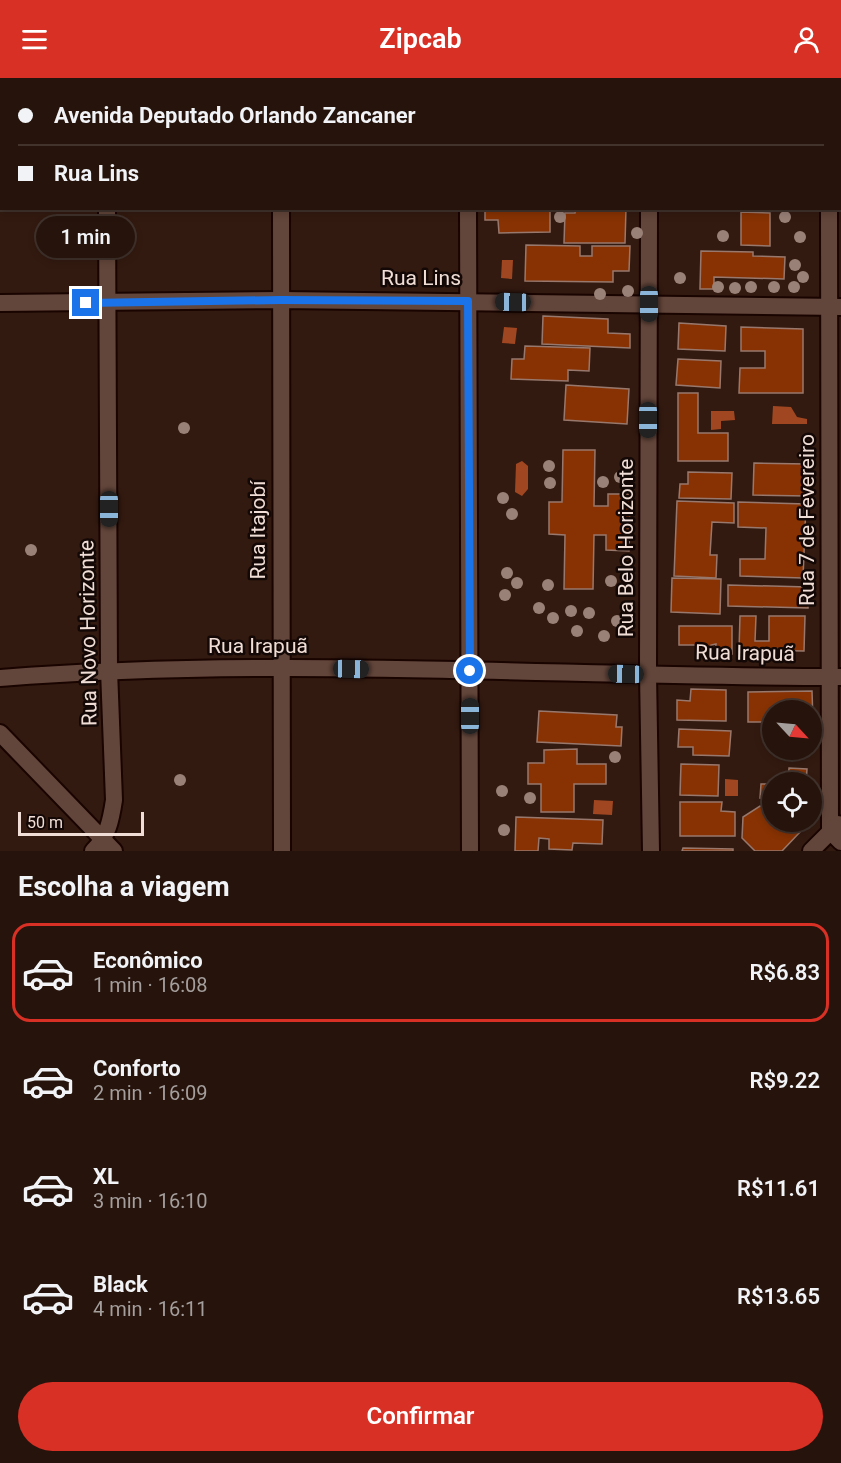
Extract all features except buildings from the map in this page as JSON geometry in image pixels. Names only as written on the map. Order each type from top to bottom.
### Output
[{"type":"street","name":"Rua Novo Horizonte","points":[[104,847],[114,800],[110,670],[107,210]]},
{"type":"street","name":"Rua Itajobí","points":[[281,210],[282,851]]},
{"type":"street","points":[[468,210],[470,851]]},
{"type":"street","name":"Rua Belo Horizonte","points":[[649,210],[648,674],[651,851]]},
{"type":"street","name":"Rua 7 de Fevereiro","points":[[828,210],[835,307],[837,831]]},
{"type":"street","name":"Rua Lins","points":[[0,303],[280,300],[835,307]]},
{"type":"street","name":"Rua Irapuã","points":[[0,678],[110,670],[280,667],[835,677]]},
{"type":"street","points":[[0,733],[104,847]]},
{"type":"street","points":[[811,851],[837,831]]},
{"type":"shaded area","points":[[502,260],[513,260],[512,279],[501,278]]},
{"type":"shaded area","points":[[504,327],[517,328],[515,344],[502,343]]},
{"type":"shaded area","points":[[773,406],[791,407],[797,417],[807,419],[807,424],[772,424]]},
{"type":"shaded area","points":[[711,411],[734,411],[735,420],[721,421],[721,429],[711,430]]},
{"type":"shaded area","points":[[522,461],[528,466],[528,489],[522,496],[515,492],[516,464]]},
{"type":"shaded area","points":[[725,779],[738,780],[738,796],[725,796]]},
{"type":"shaded area","points":[[594,800],[613,801],[612,815],[593,814]]},
{"type":"route","points":[[86,303],[280,300],[468,301],[470,671]]}]
